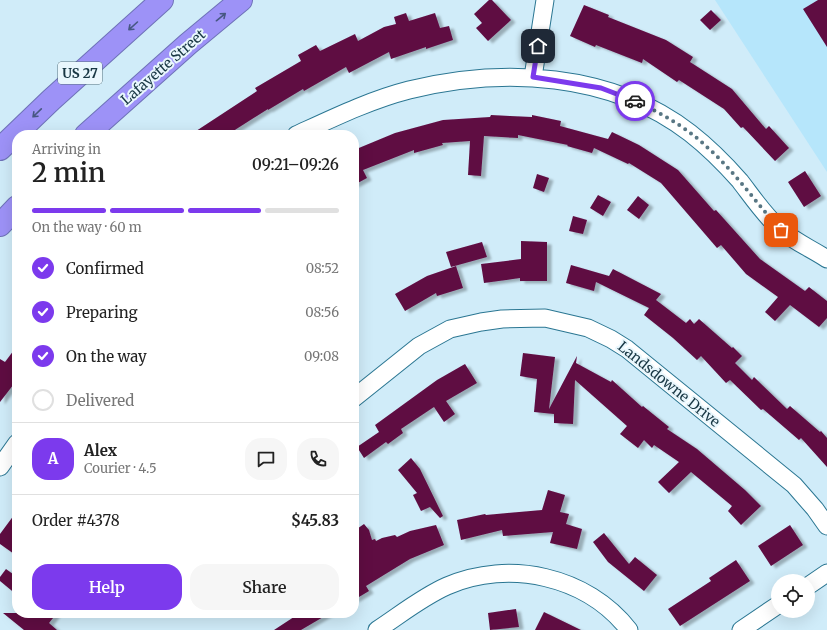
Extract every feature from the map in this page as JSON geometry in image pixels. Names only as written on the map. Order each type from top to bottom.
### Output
[{"type":"highway","name":"US 27","points":[[20,130],[162,0]]},
{"type":"highway","name":"Lafayette Street","points":[[92,130],[188,44],[241,0]]},
{"type":"highway","name":"US 27","points":[[0,149],[12,137]]},
{"type":"highway","points":[[0,225],[12,212]]},
{"type":"street","points":[[533,77],[545,0]]},
{"type":"street","points":[[307,130],[348,111],[408,91],[438,84],[472,79],[533,77],[601,88],[635,101],[673,121],[707,147],[740,181],[766,214],[781,230],[798,243],[827,259]]},
{"type":"street","name":"Landsdowne Drive","points":[[359,394],[419,346],[450,329],[502,319],[545,318],[588,328],[611,339],[627,349],[794,485],[815,509],[827,526]]},
{"type":"street","points":[[0,467],[12,450]]},
{"type":"street","points":[[377,630],[447,586],[481,575],[501,573],[520,574],[562,581],[586,592],[606,607],[629,630]]},
{"type":"street","points":[[815,581],[827,573]]},
{"type":"street","points":[[741,630],[771,611]]},
{"type":"shaded area","points":[[715,0],[827,0],[827,172]]},
{"type":"building","points":[[489,0],[492,0],[511,20],[488,41],[476,28],[482,23],[474,14]]},
{"type":"building","points":[[818,0],[827,0],[827,47],[803,9]]},
{"type":"building","points":[[584,5],[609,15],[608,17],[666,40],[693,57],[690,62],[732,89],[766,129],[769,126],[789,148],[775,161],[724,109],[679,80],[677,82],[643,59],[642,63],[596,45],[595,47],[570,36]]},
{"type":"building","points":[[711,10],[721,20],[710,30],[700,20]]},
{"type":"building","points":[[406,13],[409,21],[435,13],[440,28],[449,26],[453,40],[426,49],[426,47],[391,59],[389,52],[349,73],[346,67],[304,91],[303,89],[235,130],[198,130],[257,91],[255,88],[301,61],[298,55],[316,45],[320,51],[355,34],[358,41],[384,27],[396,24],[394,17]]},
{"type":"building","points":[[491,115],[532,117],[532,115],[561,121],[560,126],[608,139],[612,132],[639,145],[678,170],[714,211],[716,210],[760,259],[805,291],[809,287],[827,301],[827,318],[819,327],[790,305],[775,321],[765,312],[778,297],[746,274],[721,245],[717,248],[661,183],[629,163],[628,164],[594,148],[592,153],[567,146],[568,145],[518,135],[518,138],[484,136],[481,176],[468,175],[470,141],[442,143],[443,145],[414,153],[414,150],[363,170],[367,178],[359,182],[359,148],[395,133],[443,120],[490,117]]},
{"type":"building","points":[[805,171],[821,196],[804,207],[788,182]]},
{"type":"building","points":[[537,174],[549,178],[544,192],[533,188]]},
{"type":"building","points":[[598,195],[611,202],[603,216],[590,208]]},
{"type":"building","points":[[638,196],[649,205],[639,219],[627,210]]},
{"type":"building","points":[[573,216],[587,220],[583,234],[569,231]]},
{"type":"building","points":[[521,241],[547,242],[547,281],[520,281],[520,278],[484,283],[481,264],[521,259]]},
{"type":"building","points":[[482,242],[487,257],[451,267],[446,252]]},
{"type":"building","points":[[571,265],[609,276],[613,269],[661,294],[656,300],[686,323],[690,319],[694,324],[699,319],[742,356],[735,363],[752,380],[754,377],[787,409],[790,406],[820,432],[821,431],[827,438],[827,467],[801,438],[799,440],[763,409],[761,410],[730,380],[726,383],[701,356],[697,360],[673,338],[644,315],[649,308],[596,282],[594,291],[566,283]]},
{"type":"building","points":[[456,266],[463,288],[437,296],[436,293],[405,311],[395,294],[427,276]]},
{"type":"building","points":[[12,353],[12,386],[0,402],[0,359],[5,362]]},
{"type":"building","points":[[523,353],[555,357],[549,409],[577,356],[576,363],[611,382],[612,380],[642,407],[643,406],[669,427],[667,429],[697,449],[745,490],[761,506],[741,525],[728,511],[732,506],[691,472],[669,493],[658,482],[679,462],[654,445],[652,448],[644,440],[638,448],[620,434],[627,426],[575,380],[573,424],[554,423],[554,414],[534,412],[537,379],[520,376]]},
{"type":"building","points":[[465,364],[477,383],[446,401],[455,414],[444,422],[434,407],[401,429],[403,433],[388,444],[386,442],[364,458],[359,450],[359,446],[379,432],[375,425],[437,380]]},
{"type":"building","points":[[411,458],[420,469],[443,516],[440,518],[430,507],[421,511],[413,495],[417,493],[398,470]]},
{"type":"building","points":[[548,490],[565,495],[560,512],[569,514],[566,524],[582,529],[577,549],[550,543],[553,532],[503,536],[502,530],[461,540],[457,520],[485,514],[542,510]]},
{"type":"building","points":[[12,518],[12,552],[0,544],[0,534]]},
{"type":"building","points":[[364,524],[369,530],[372,540],[375,539],[376,541],[395,535],[397,537],[410,531],[436,525],[444,545],[410,559],[366,586],[369,591],[359,597],[359,528]]},
{"type":"building","points":[[790,525],[803,545],[771,566],[758,546]]},
{"type":"building","points":[[604,533],[629,564],[635,557],[657,575],[644,591],[608,562],[593,542]]},
{"type":"building","points":[[736,560],[750,581],[680,626],[668,609],[711,581],[709,578]]},
{"type":"building","points":[[6,569],[12,573],[12,591],[0,581],[0,577]]},
{"type":"building","points":[[516,609],[519,627],[490,630],[488,613]]},
{"type":"building","points":[[544,612],[581,630],[535,630]]},
{"type":"building","points":[[3,613],[12,613],[12,618],[53,618],[49,623],[57,630],[24,630]]},
{"type":"building","points":[[292,618],[321,618],[301,630],[274,630]]},
{"type":"way so far","points":[[635,101],[673,121],[690,132],[707,147],[740,181],[766,214],[781,230]]},
{"type":"route","points":[[538,46],[533,77],[601,88],[635,101]]}]
